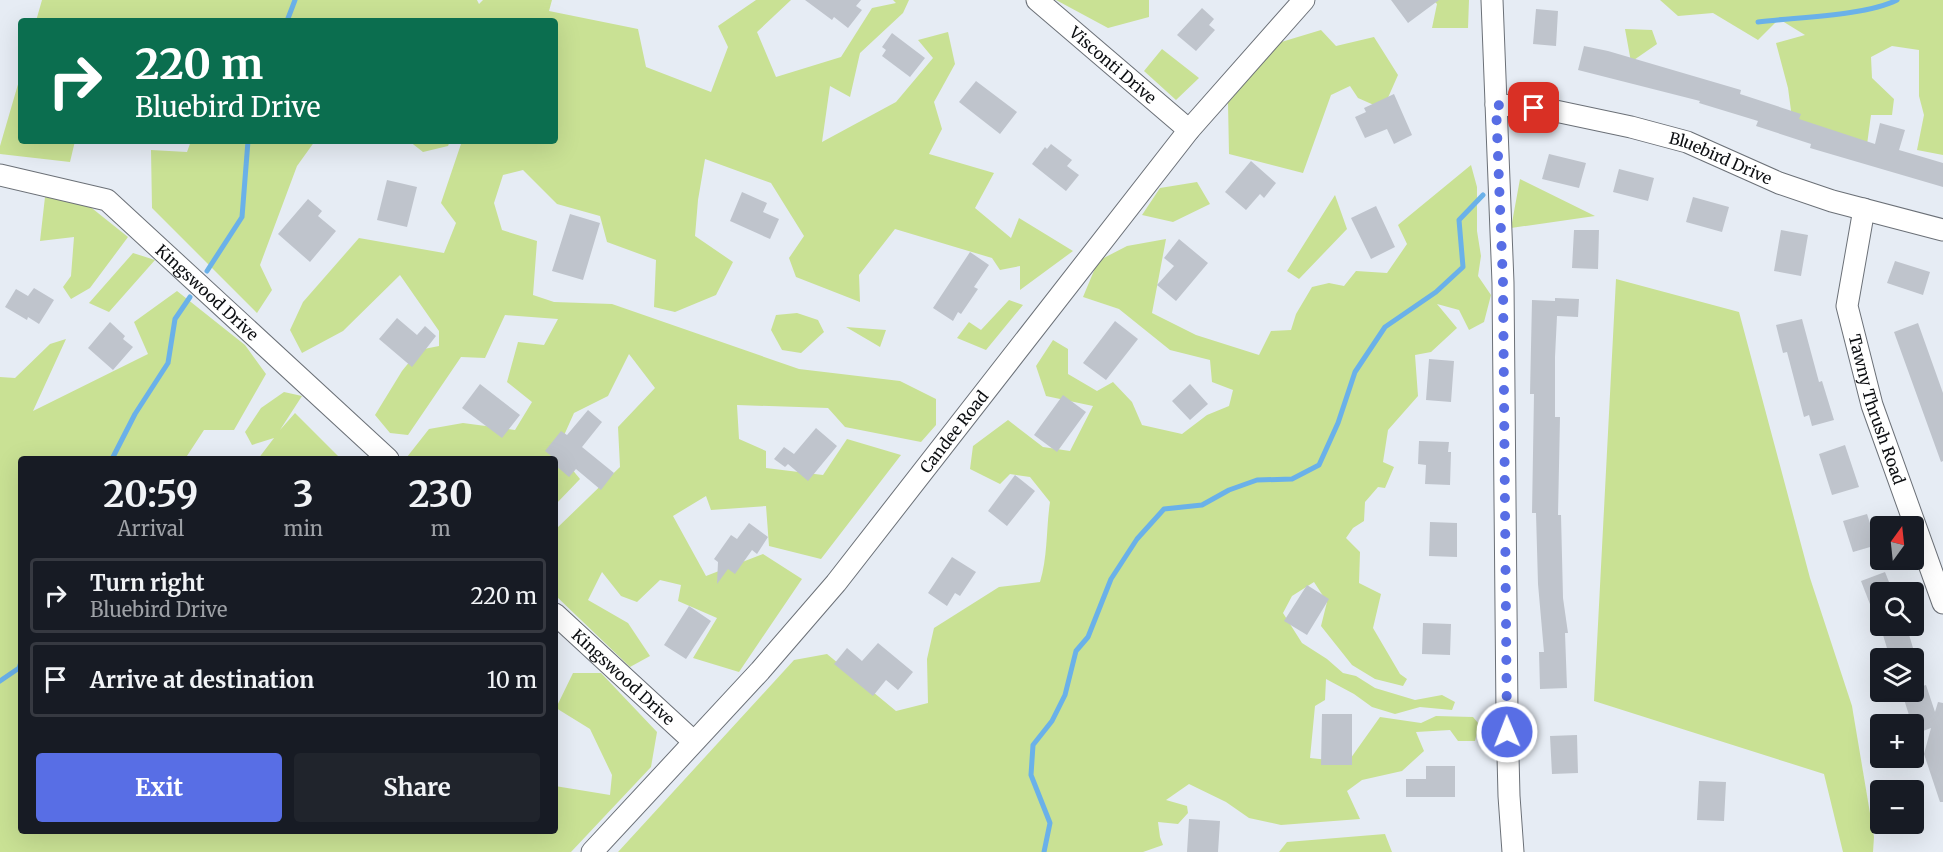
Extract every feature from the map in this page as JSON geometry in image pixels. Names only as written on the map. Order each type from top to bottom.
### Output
[{"type":"street","name":"Visconti Drive","points":[[1037,0],[1189,130]]},
{"type":"street","name":"Candee Road","points":[[592,852],[760,671],[836,583],[1189,130],[1304,0]]},
{"type":"street","points":[[1492,0],[1503,283],[1508,772],[1513,852]]},
{"type":"street","name":"Bluebird Drive","points":[[1496,105],[1546,109],[1687,142],[1779,183],[1832,201],[1943,230]]},
{"type":"street","name":"Kingswood Drive","points":[[0,175],[107,200],[385,456]]},
{"type":"street","name":"Tawny Thrush Road","points":[[1864,209],[1847,306],[1872,405],[1943,603]]},
{"type":"street","name":"Kingswood Drive","points":[[558,617],[693,741]]},
{"type":"green space","points":[[42,0],[477,0],[479,4],[483,0],[552,0],[549,11],[638,29],[646,67],[711,92],[728,47],[718,26],[756,0],[791,0],[757,32],[776,77],[841,57],[872,8],[896,3],[893,0],[909,0],[903,13],[860,53],[850,97],[830,86],[822,142],[896,102],[933,58],[918,40],[948,32],[955,64],[934,102],[942,129],[929,154],[994,173],[975,208],[1011,238],[1019,218],[1073,251],[1020,290],[1020,266],[1000,270],[992,258],[895,229],[859,275],[860,302],[796,277],[789,258],[804,236],[771,183],[705,159],[695,236],[733,262],[716,295],[675,312],[654,307],[656,260],[607,242],[600,216],[557,204],[523,170],[503,175],[494,203],[502,230],[537,241],[533,295],[554,302],[612,304],[799,369],[900,381],[936,399],[936,425],[921,442],[845,427],[828,408],[737,405],[739,439],[766,451],[766,468],[823,475],[847,439],[901,455],[821,559],[769,546],[766,506],[711,510],[706,496],[673,516],[706,576],[763,554],[802,579],[739,672],[693,658],[717,618],[678,601],[681,585],[660,580],[637,602],[621,596],[602,572],[588,600],[628,623],[650,656],[630,667],[558,598],[558,527],[620,467],[618,427],[655,388],[629,354],[608,396],[574,413],[557,451],[580,479],[558,502],[558,456],[408,456],[429,429],[463,423],[515,430],[532,402],[507,382],[518,342],[544,345],[558,319],[505,315],[485,358],[461,357],[408,435],[390,433],[375,415],[402,371],[419,350],[439,346],[439,331],[400,275],[343,331],[302,353],[290,330],[303,302],[359,238],[444,253],[456,223],[441,203],[461,144],[558,144],[558,18],[37,18]]},
{"type":"green space","points":[[1056,0],[1149,0],[1149,17],[1108,28]]},
{"type":"green space","points":[[1433,0],[1469,0],[1468,28],[1432,28],[1437,4]]},
{"type":"green space","points":[[1660,0],[1943,0],[1943,155],[1917,150],[1924,115],[1919,96],[1919,50],[1892,46],[1871,57],[1872,78],[1894,99],[1892,115],[1871,115],[1866,152],[1792,118],[1788,88],[1776,43],[1805,35],[1779,19],[1758,40],[1713,13],[1678,16]]},
{"type":"green space","points":[[1625,29],[1652,30],[1657,44],[1631,62]]},
{"type":"green space","points":[[1321,30],[1336,46],[1374,37],[1398,75],[1383,109],[1358,98],[1350,86],[1331,95],[1303,173],[1229,154],[1228,103],[1278,43]]},
{"type":"green space","points":[[1162,49],[1199,78],[1176,100],[1144,71]]},
{"type":"green space","points":[[18,84],[18,144],[74,144],[70,162],[0,154],[0,146]]},
{"type":"green space","points":[[190,144],[313,144],[297,166],[260,265],[272,290],[257,313],[152,208],[151,150],[187,152]]},
{"type":"green space","points":[[413,144],[449,144],[448,146],[423,152]]},
{"type":"green space","points":[[1471,165],[1477,187],[1477,231],[1481,256],[1478,276],[1491,295],[1484,322],[1469,330],[1459,310],[1437,304],[1457,328],[1431,352],[1415,355],[1418,396],[1388,430],[1383,462],[1394,467],[1385,488],[1378,487],[1365,502],[1364,521],[1353,528],[1346,538],[1360,552],[1359,583],[1381,594],[1373,628],[1400,674],[1407,679],[1403,686],[1375,679],[1352,665],[1321,626],[1327,602],[1314,582],[1292,596],[1283,613],[1302,643],[1327,659],[1343,673],[1356,676],[1375,688],[1415,700],[1442,695],[1455,702],[1452,710],[1420,707],[1395,714],[1372,707],[1326,679],[1325,700],[1315,706],[1310,758],[1348,762],[1380,717],[1421,723],[1436,716],[1473,717],[1479,724],[1475,741],[1458,741],[1450,730],[1416,732],[1424,751],[1402,771],[1362,780],[1347,791],[1360,819],[1281,825],[1249,818],[1226,802],[1189,784],[1166,800],[1187,806],[1188,813],[1178,824],[1158,822],[1163,845],[1143,852],[618,852],[794,660],[827,654],[896,711],[928,703],[927,659],[934,628],[999,587],[1040,582],[1046,552],[1050,502],[1030,477],[1010,474],[1000,484],[970,469],[973,446],[1008,420],[1043,447],[1070,451],[1093,406],[1046,396],[1036,366],[1053,340],[1068,349],[1068,374],[1097,391],[1113,382],[1132,402],[1142,425],[1182,434],[1207,415],[1229,406],[1233,390],[1212,382],[1210,360],[1170,350],[1119,309],[1083,297],[1098,261],[1127,246],[1166,239],[1152,313],[1196,335],[1259,355],[1271,331],[1291,330],[1296,314],[1312,287],[1329,283],[1344,286],[1356,271],[1387,273],[1407,244],[1398,225]]},
{"type":"green space","points":[[1520,179],[1595,216],[1511,228]]},
{"type":"green space","points":[[1197,182],[1210,204],[1173,222],[1142,215],[1160,188]]},
{"type":"green space","points":[[1335,195],[1347,229],[1299,279],[1287,271]]},
{"type":"green space","points":[[45,197],[88,205],[128,237],[90,288],[71,299],[63,287],[71,276],[74,237],[40,241]]},
{"type":"green space","points":[[133,253],[155,260],[109,312],[89,303]]},
{"type":"green space","points":[[1616,279],[1739,312],[1810,578],[1852,706],[1870,813],[1870,834],[1873,834],[1874,837],[1873,852],[1843,852],[1824,774],[1594,701]]},
{"type":"green space","points":[[177,291],[245,345],[266,374],[234,430],[204,430],[187,456],[18,456],[18,834],[558,834],[558,786],[610,795],[612,775],[590,729],[558,709],[558,704],[573,673],[601,673],[657,732],[651,767],[571,852],[0,852],[0,377],[15,378],[50,344],[66,339],[33,411],[148,354],[134,322]]},
{"type":"green space","points":[[1009,300],[1023,305],[986,350],[957,338],[969,322],[981,330]]},
{"type":"green space","points":[[797,313],[818,320],[824,332],[801,353],[782,350],[771,330],[776,315]]},
{"type":"green space","points":[[846,327],[886,330],[880,347]]},
{"type":"green space","points":[[284,392],[302,396],[280,430],[295,413],[338,456],[260,456],[274,438],[252,445],[245,432],[261,408]]},
{"type":"green space","points":[[1385,834],[1392,852],[1279,852],[1287,842]]},
{"type":"building","points":[[805,0],[861,0],[856,6],[862,10],[848,28],[834,17],[832,20]]},
{"type":"building","points":[[1391,0],[1439,0],[1408,23]]},
{"type":"building","points":[[1202,8],[1214,19],[1209,25],[1215,30],[1196,51],[1177,35]]},
{"type":"building","points":[[1536,9],[1558,11],[1556,46],[1533,44]]},
{"type":"building","points":[[892,33],[925,58],[910,77],[882,56],[886,50],[882,47]]},
{"type":"building","points":[[1584,46],[1741,90],[1740,94],[1801,114],[1799,119],[1875,144],[1880,123],[1905,130],[1899,150],[1943,163],[1943,187],[1810,148],[1811,144],[1756,126],[1758,121],[1699,103],[1700,101],[1578,70]]},
{"type":"building","points":[[976,81],[1017,112],[1000,134],[959,102]]},
{"type":"building","points":[[1394,94],[1412,135],[1394,144],[1387,129],[1365,138],[1355,117],[1366,112],[1364,108]]},
{"type":"building","points":[[1051,144],[1072,160],[1067,166],[1079,175],[1066,191],[1032,164],[1045,147],[1047,149]]},
{"type":"building","points":[[1549,154],[1586,163],[1579,188],[1542,179]]},
{"type":"building","points":[[1251,161],[1276,183],[1264,198],[1260,194],[1246,210],[1225,192]]},
{"type":"building","points":[[1619,169],[1654,178],[1648,201],[1613,192]]},
{"type":"building","points":[[387,180],[417,187],[407,227],[377,220]]},
{"type":"building","points":[[742,192],[767,203],[763,212],[779,219],[770,239],[730,221]]},
{"type":"building","points":[[1693,197],[1729,207],[1722,232],[1686,222]]},
{"type":"building","points":[[308,199],[322,211],[318,216],[336,231],[310,262],[278,234]]},
{"type":"building","points":[[1376,206],[1395,247],[1371,259],[1351,218]]},
{"type":"building","points":[[570,214],[600,223],[583,280],[552,271]]},
{"type":"building","points":[[1574,230],[1599,230],[1598,269],[1572,268]]},
{"type":"building","points":[[1781,230],[1808,235],[1801,276],[1774,271]]},
{"type":"building","points":[[1179,239],[1208,263],[1176,301],[1157,285],[1174,266],[1164,258]]},
{"type":"building","points":[[970,252],[989,265],[974,287],[978,289],[961,314],[958,312],[953,321],[933,308]]},
{"type":"building","points":[[1895,261],[1930,272],[1923,295],[1887,283]]},
{"type":"building","points":[[34,288],[54,300],[39,324],[5,307],[16,289],[28,296]]},
{"type":"building","points":[[1555,298],[1579,299],[1578,317],[1557,316],[1555,357],[1555,417],[1560,417],[1558,515],[1561,515],[1563,598],[1568,633],[1565,633],[1567,688],[1540,689],[1539,652],[1544,652],[1538,584],[1536,513],[1532,513],[1534,394],[1530,394],[1532,300],[1555,301]]},
{"type":"building","points":[[397,318],[417,335],[425,326],[436,336],[412,367],[379,339]]},
{"type":"building","points":[[1802,319],[1819,382],[1822,381],[1834,420],[1812,426],[1809,415],[1804,417],[1787,352],[1783,353],[1776,325]]},
{"type":"building","points":[[1115,321],[1138,339],[1106,380],[1083,363]]},
{"type":"building","points":[[110,322],[125,336],[123,339],[133,347],[113,370],[88,348]]},
{"type":"building","points":[[1918,323],[1943,393],[1943,461],[1941,462],[1894,332]]},
{"type":"building","points":[[1429,359],[1454,361],[1451,402],[1426,400]]},
{"type":"building","points":[[480,384],[520,415],[502,438],[462,408]]},
{"type":"building","points":[[1190,384],[1208,404],[1190,420],[1172,401]]},
{"type":"building","points":[[1063,395],[1086,412],[1057,452],[1034,435]]},
{"type":"building","points":[[588,410],[602,422],[582,447],[614,473],[601,490],[576,469],[569,477],[558,468],[558,456],[551,456],[545,451],[561,431],[567,435]]},
{"type":"building","points":[[816,428],[837,446],[808,481],[788,464],[785,467],[774,459],[784,447],[794,454]]},
{"type":"building","points":[[1419,441],[1449,442],[1450,485],[1425,484],[1426,465],[1418,464]]},
{"type":"building","points":[[1845,445],[1859,487],[1832,495],[1819,454]]},
{"type":"building","points":[[1015,475],[1035,491],[1007,526],[988,511]]},
{"type":"building","points":[[1867,514],[1870,523],[1870,547],[1853,552],[1843,521]]},
{"type":"building","points":[[1430,522],[1457,523],[1457,557],[1429,556]]},
{"type":"building","points":[[749,523],[768,537],[757,554],[752,550],[735,574],[728,569],[717,584],[718,562],[714,559],[731,535],[737,539]]},
{"type":"building","points":[[952,557],[976,572],[960,596],[955,593],[947,606],[928,593]]},
{"type":"building","points":[[1885,572],[1889,582],[1870,582],[1870,604],[1861,581]]},
{"type":"building","points":[[1307,585],[1329,599],[1307,635],[1284,621]]},
{"type":"building","points":[[689,606],[711,621],[686,659],[664,645]]},
{"type":"building","points":[[1423,623],[1451,624],[1450,655],[1422,654]]},
{"type":"building","points":[[1883,636],[1909,636],[1913,648],[1887,648]]},
{"type":"building","points":[[878,643],[913,672],[898,690],[886,680],[873,696],[834,664],[847,648],[862,661]]},
{"type":"building","points":[[1926,685],[1935,712],[1938,702],[1943,703],[1943,802],[1940,802],[1924,754],[1931,728],[1924,731],[1924,714],[1909,714],[1905,702],[1924,702],[1924,686]]},
{"type":"building","points":[[1322,714],[1352,714],[1352,765],[1321,765]]},
{"type":"building","points":[[1577,735],[1578,773],[1552,774],[1550,736]]},
{"type":"building","points":[[1426,766],[1455,766],[1455,797],[1406,797],[1406,779],[1426,779]]},
{"type":"building","points":[[1699,781],[1726,782],[1724,821],[1697,820]]},
{"type":"building","points":[[1189,819],[1220,821],[1218,852],[1187,852]]},
{"type":"waterway","points":[[288,18],[295,0]]},
{"type":"waterway","points":[[1758,22],[1849,13],[1897,0]]},
{"type":"waterway","points":[[207,271],[242,217],[248,144]]},
{"type":"waterway","points":[[1044,852],[1050,823],[1031,775],[1033,745],[1052,721],[1065,695],[1076,651],[1088,637],[1111,579],[1137,539],[1164,509],[1202,505],[1229,490],[1257,480],[1292,479],[1319,465],[1338,423],[1355,372],[1385,327],[1436,292],[1463,267],[1459,220],[1483,195]]},
{"type":"waterway","points":[[114,456],[135,414],[168,363],[175,319],[190,297]]},
{"type":"waterway","points":[[0,681],[18,669]]},
{"type":"route","points":[[1507,732],[1503,283],[1496,105],[1534,108]]}]
